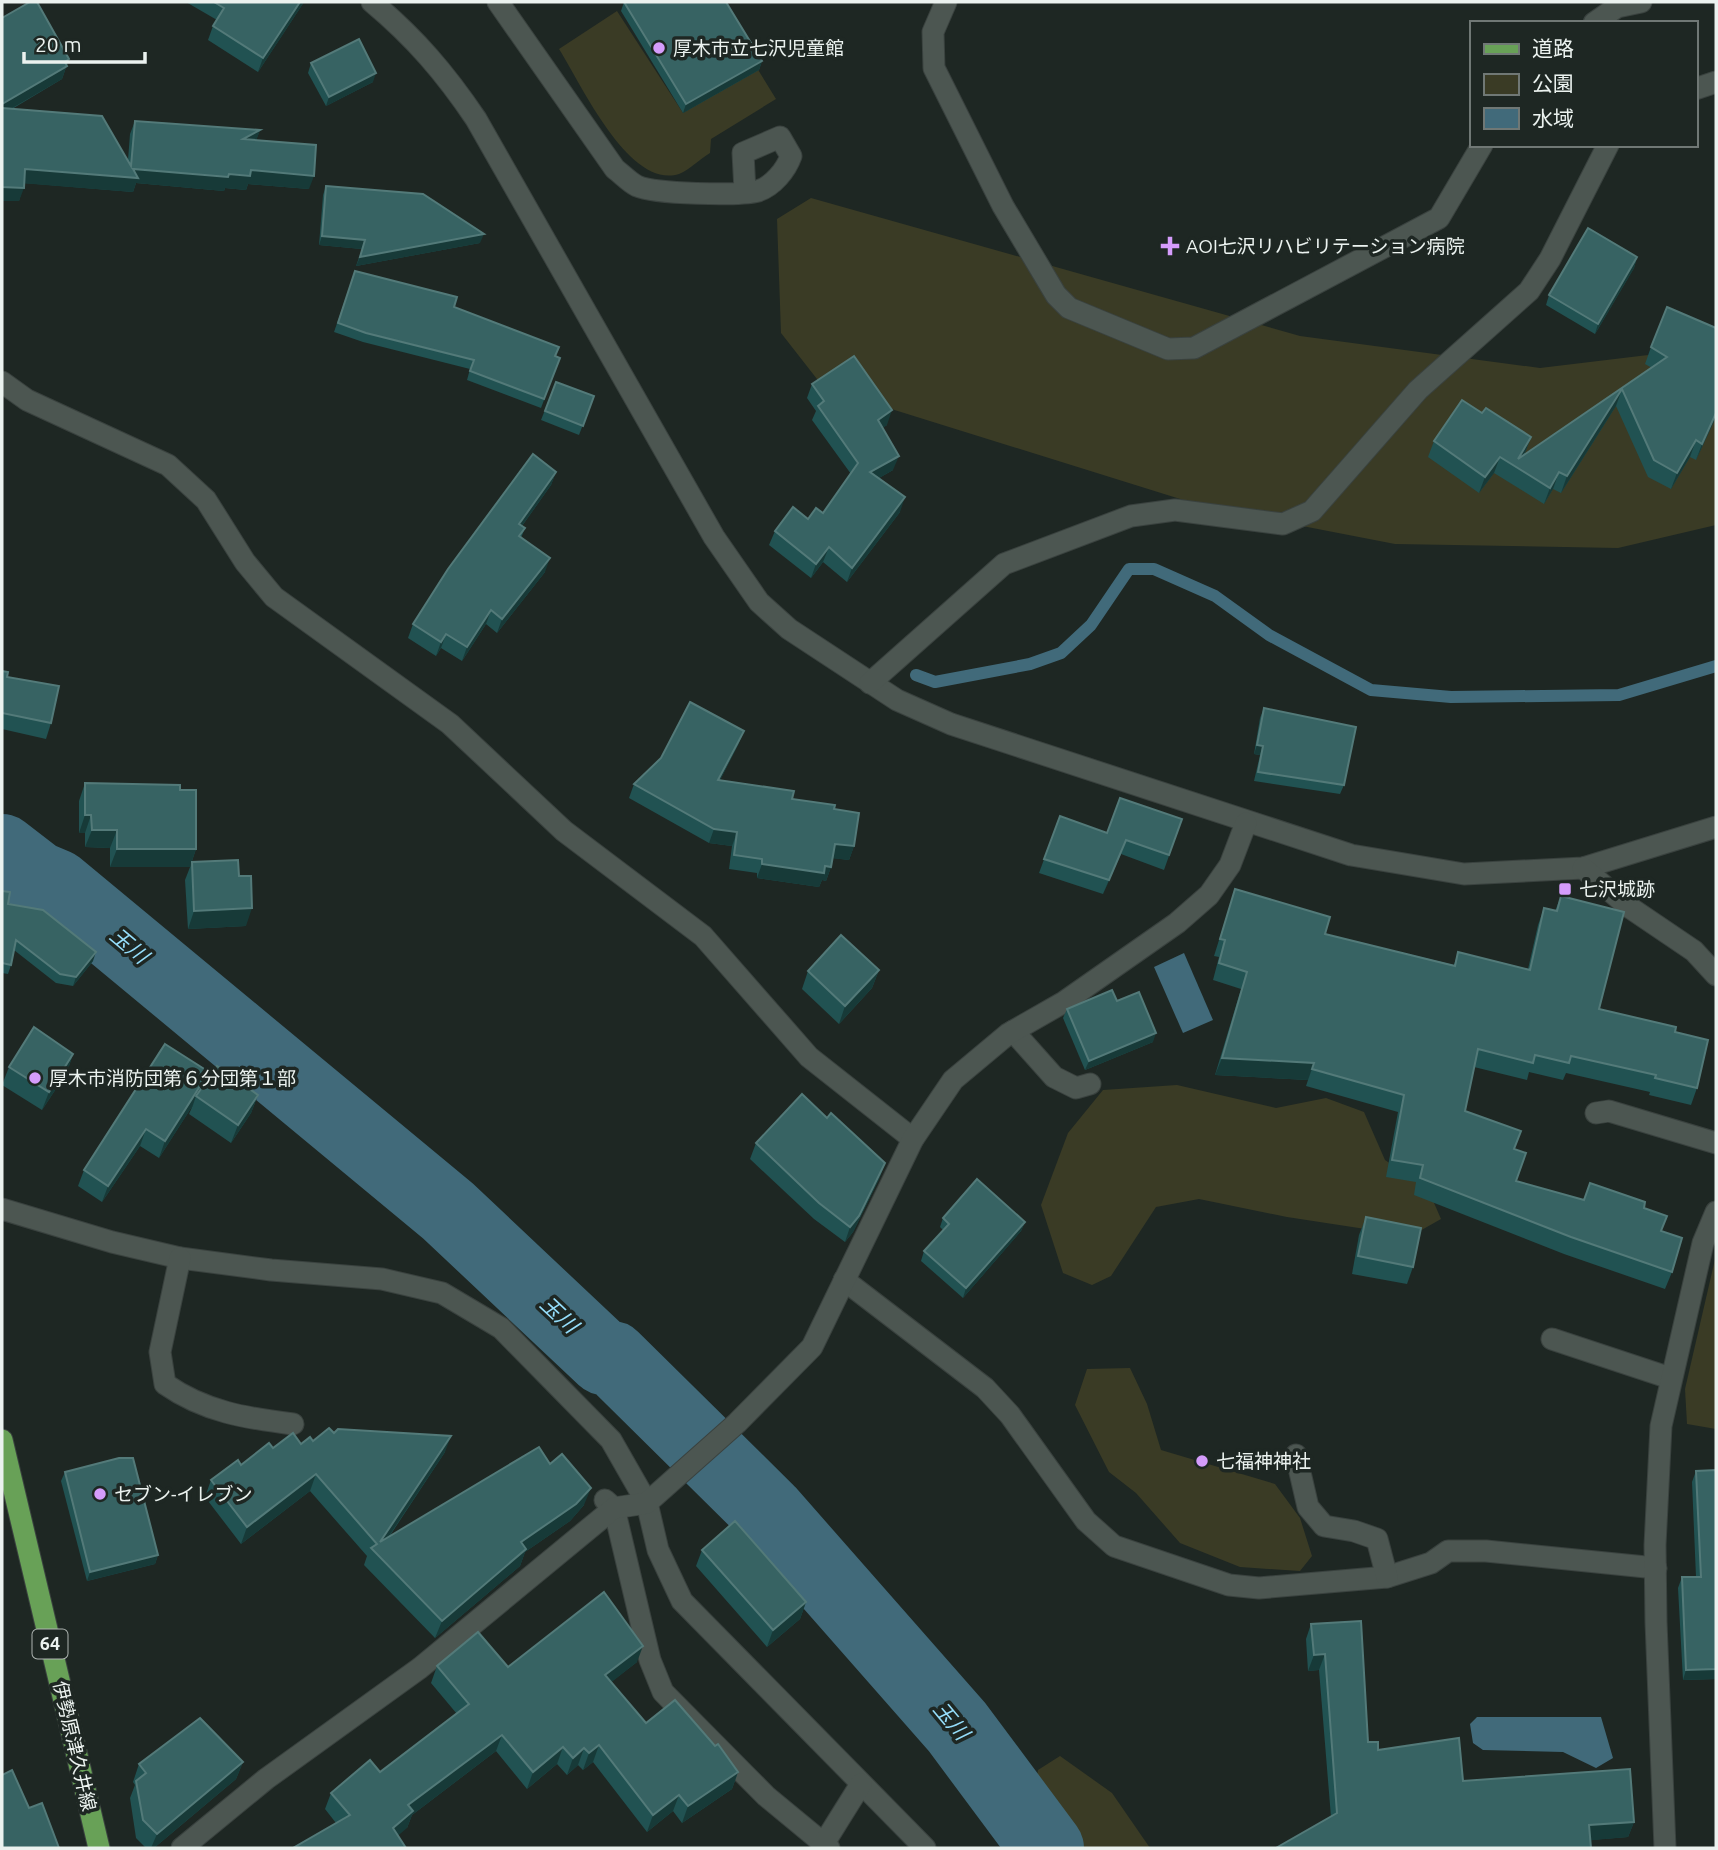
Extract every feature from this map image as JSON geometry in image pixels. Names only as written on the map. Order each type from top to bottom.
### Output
[{"type":"main road","name":"伊勢原津久井線","points":[[2,1440],[99,1848]]},
{"type":"street","points":[[372,2],[403,28],[446,73],[476,119],[714,537],[759,602],[789,629],[897,700],[951,724],[1246,823],[1351,855],[1464,874],[1583,868],[1716,827]]},
{"type":"street","points":[[498,2],[615,169],[637,186],[666,193],[745,191]]},
{"type":"street","points":[[946,2],[933,32],[934,68],[1003,206],[1056,295],[1069,308],[1168,349],[1194,348],[1439,218],[1481,147]]},
{"type":"street","points":[[1597,21],[1618,7],[1641,2]]},
{"type":"street","points":[[1697,88],[1716,82]]},
{"type":"street","points":[[870,683],[1004,564],[1131,516],[1175,510],[1283,524],[1312,511],[1418,390],[1530,291],[1550,260],[1607,147]]},
{"type":"street","points":[[2,382],[27,400],[168,464],[206,500],[245,562],[274,597],[450,724],[564,831],[703,936],[809,1057],[913,1139]]},
{"type":"street","points":[[182,1848],[266,1779],[421,1668],[609,1504],[647,1503],[737,1423],[812,1347],[913,1139],[953,1080],[1013,1031],[1065,1002],[1120,960],[1178,923],[1209,895],[1230,865],[1246,823]]},
{"type":"street","points":[[1583,868],[1629,907],[1695,951],[1716,975]]},
{"type":"street","points":[[1013,1031],[1054,1077],[1076,1088],[1090,1084]]},
{"type":"street","points":[[1596,1113],[1609,1111],[1716,1143]]},
{"type":"street","points":[[2,1209],[68,1230],[180,1258],[382,1279],[442,1293],[501,1328],[611,1440],[647,1503],[658,1550],[682,1601],[925,1848]]},
{"type":"street","points":[[1665,1848],[1656,1568],[1661,1426],[1670,1378],[1711,1238],[1716,1212]]},
{"type":"street","points":[[180,1258],[160,1352],[165,1384],[190,1402],[229,1415],[293,1424]]},
{"type":"street","points":[[844,1280],[985,1388],[1010,1415],[1086,1521],[1114,1546],[1229,1585],[1259,1588],[1387,1577],[1431,1563],[1448,1551],[1486,1551],[1656,1568]]},
{"type":"street","points":[[1552,1339],[1670,1378]]},
{"type":"street","points":[[1296,1455],[1308,1507],[1324,1526],[1354,1531],[1377,1539],[1387,1577]]},
{"type":"street","points":[[609,1504],[650,1660],[663,1692],[766,1796],[824,1847],[861,1784]]},
{"type":"green space","points":[[617,11],[683,113],[757,68],[776,99],[711,139],[710,153],[679,174],[660,175],[642,166],[608,130],[559,49]]},
{"type":"green space","points":[[811,198],[1300,336],[1540,368],[1698,349],[1716,333],[1716,525],[1618,548],[1395,544],[1209,508],[824,388],[781,333],[777,219]]},
{"type":"green space","points":[[1177,1085],[1276,1108],[1326,1098],[1364,1112],[1385,1160],[1428,1189],[1441,1219],[1411,1236],[1287,1217],[1199,1199],[1156,1207],[1111,1276],[1092,1285],[1063,1273],[1041,1205],[1068,1133],[1103,1090]]},
{"type":"green space","points":[[1716,1255],[1716,1429],[1687,1424],[1685,1389]]},
{"type":"green space","points":[[1130,1368],[1147,1404],[1161,1450],[1275,1484],[1300,1518],[1312,1556],[1300,1571],[1240,1567],[1180,1543],[1136,1493],[1109,1472],[1075,1405],[1087,1369]]},
{"type":"green space","points":[[1060,1756],[1112,1793],[1150,1848],[1065,1848],[1033,1801],[1038,1770]]},
{"type":"water","points":[[1184,953],[1213,1020],[1183,1033],[1154,967]]},
{"type":"water","points":[[1477,1717],[1601,1717],[1613,1758],[1596,1768],[1563,1752],[1483,1750],[1473,1743],[1470,1724]]},
{"type":"building","points":[[30,2],[37,2],[69,59],[65,62],[67,66],[2,104],[2,18]]},
{"type":"building","points":[[214,2],[300,2],[263,58],[213,26],[224,8]]},
{"type":"building","points":[[624,2],[726,2],[762,61],[686,104]]},
{"type":"building","points":[[359,39],[376,73],[329,97],[311,63]]},
{"type":"building","points":[[2,108],[102,116],[131,166],[135,121],[260,130],[243,139],[316,145],[314,176],[251,170],[250,176],[229,174],[228,177],[133,169],[138,178],[25,169],[24,188],[2,187]]},
{"type":"building","points":[[326,186],[423,194],[484,234],[360,257],[365,240],[322,236]]},
{"type":"building","points":[[1588,228],[1637,257],[1598,324],[1549,295]]},
{"type":"building","points":[[355,271],[457,297],[454,307],[559,347],[555,356],[560,358],[544,399],[470,371],[474,360],[366,333],[338,323]]},
{"type":"building","points":[[1667,307],[1716,328],[1716,413],[1702,444],[1696,440],[1677,473],[1654,460],[1622,389],[1567,476],[1559,472],[1550,488],[1500,457],[1485,477],[1434,441],[1462,400],[1482,413],[1486,408],[1531,437],[1518,459],[1667,357],[1651,347]]},
{"type":"building","points":[[854,356],[892,410],[878,420],[899,456],[870,472],[905,497],[852,568],[829,547],[816,564],[775,531],[793,507],[808,519],[816,508],[823,513],[858,463],[818,406],[824,401],[812,384]]},
{"type":"building","points":[[556,382],[594,396],[583,426],[545,411]]},
{"type":"building","points":[[533,454],[556,472],[519,524],[525,528],[519,536],[550,558],[502,619],[491,610],[467,647],[446,634],[441,642],[413,624],[448,569]]},
{"type":"building","points":[[2,671],[8,672],[7,677],[59,686],[51,723],[2,713]]},
{"type":"building","points":[[690,702],[744,731],[718,780],[794,791],[792,799],[835,805],[834,809],[859,813],[854,846],[835,844],[831,867],[825,866],[824,873],[762,864],[762,859],[734,855],[737,832],[714,829],[634,784],[661,758]]},
{"type":"building","points":[[1264,708],[1356,727],[1344,785],[1258,772],[1263,746],[1257,745]]},
{"type":"building","points":[[85,783],[180,785],[180,790],[196,790],[196,849],[117,849],[117,830],[92,830],[91,815],[85,815]]},
{"type":"building","points":[[1120,798],[1182,819],[1169,855],[1126,840],[1109,880],[1044,859],[1060,816],[1107,833]]},
{"type":"building","points":[[238,860],[239,876],[251,876],[252,908],[194,911],[192,862]]},
{"type":"building","points":[[1235,889],[1330,917],[1325,934],[1455,966],[1458,952],[1530,970],[1544,908],[1557,911],[1561,896],[1624,912],[1599,1009],[1676,1027],[1675,1032],[1708,1040],[1697,1088],[1655,1078],[1656,1075],[1571,1056],[1569,1063],[1535,1055],[1533,1063],[1478,1049],[1465,1111],[1521,1131],[1514,1149],[1526,1153],[1516,1181],[1584,1200],[1590,1183],[1645,1202],[1644,1208],[1667,1216],[1661,1231],[1682,1238],[1672,1272],[1571,1237],[1420,1178],[1423,1165],[1392,1160],[1404,1095],[1312,1069],[1314,1063],[1222,1058],[1247,972],[1219,963],[1225,940],[1220,939]]},
{"type":"building","points":[[2,891],[10,892],[8,904],[43,910],[96,952],[76,977],[60,974],[16,940],[11,965],[2,963]]},
{"type":"building","points":[[841,935],[879,970],[845,1006],[808,971]]},
{"type":"building","points":[[1112,990],[1117,1001],[1139,992],[1156,1033],[1089,1061],[1067,1009]]},
{"type":"building","points":[[34,1027],[73,1054],[49,1092],[9,1067]]},
{"type":"building","points":[[165,1044],[209,1072],[165,1141],[146,1129],[108,1186],[84,1170]]},
{"type":"building","points":[[217,1066],[258,1095],[238,1125],[196,1096]]},
{"type":"building","points":[[802,1094],[827,1118],[831,1113],[885,1163],[859,1216],[850,1227],[819,1203],[756,1143]]},
{"type":"building","points":[[977,1179],[1025,1222],[966,1288],[924,1251],[949,1224],[943,1218]]},
{"type":"building","points":[[1366,1217],[1421,1228],[1413,1267],[1358,1256]]},
{"type":"building","points":[[329,1428],[334,1433],[338,1429],[451,1436],[380,1542],[539,1447],[550,1464],[562,1454],[591,1488],[576,1504],[521,1542],[526,1549],[442,1621],[371,1548],[377,1544],[316,1474],[247,1527],[211,1480],[238,1460],[241,1465],[269,1443],[273,1448],[293,1433],[301,1444],[310,1437],[313,1441]]},
{"type":"building","points":[[119,1458],[133,1458],[158,1555],[90,1572],[65,1472]]},
{"type":"building","points":[[1716,1470],[1716,1669],[1686,1670],[1682,1577],[1701,1577],[1696,1471]]},
{"type":"building","points":[[735,1521],[806,1602],[773,1630],[702,1550]]},
{"type":"building","points":[[604,1592],[643,1646],[605,1675],[646,1723],[675,1700],[715,1746],[718,1744],[738,1772],[688,1806],[679,1795],[653,1815],[599,1745],[589,1753],[584,1748],[573,1758],[563,1747],[533,1772],[502,1735],[408,1805],[413,1811],[393,1828],[406,1848],[293,1848],[350,1815],[331,1793],[370,1760],[380,1772],[469,1704],[437,1666],[478,1632],[508,1667]]},
{"type":"building","points":[[1361,1621],[1368,1742],[1378,1742],[1378,1750],[1459,1738],[1463,1781],[1630,1769],[1634,1822],[1589,1825],[1591,1848],[1276,1848],[1337,1813],[1325,1654],[1314,1655],[1311,1624]]},
{"type":"building","points":[[200,1718],[243,1762],[157,1834],[143,1820],[136,1781],[146,1773],[139,1764]]},
{"type":"building","points":[[12,1770],[29,1808],[42,1803],[59,1848],[2,1848],[2,1775]]},
{"type":"waterway","points":[[916,675],[935,682],[1030,664],[1061,653],[1091,625],[1129,569],[1154,569],[1215,596],[1269,635],[1371,690],[1451,697],[1619,695],[1716,666]]},
{"type":"waterway","name":"玉川","points":[[2,851],[37,878],[56,886],[448,1211],[604,1358],[612,1358],[768,1512],[957,1727],[1047,1848]]},
{"type":"place","name":"厚木市立七沢児童館","points":[[659,48]]},
{"type":"place","name":"AOI七沢リハビリテーション病院","points":[[1170,246]]},
{"type":"place","name":"七沢城跡","points":[[1565,889]]},
{"type":"place","name":"厚木市消防団第６分団第１部","points":[[35,1078]]},
{"type":"place","name":"七福神神社","points":[[1202,1461]]},
{"type":"place","name":"セブン-イレブン","points":[[100,1494]]}]
